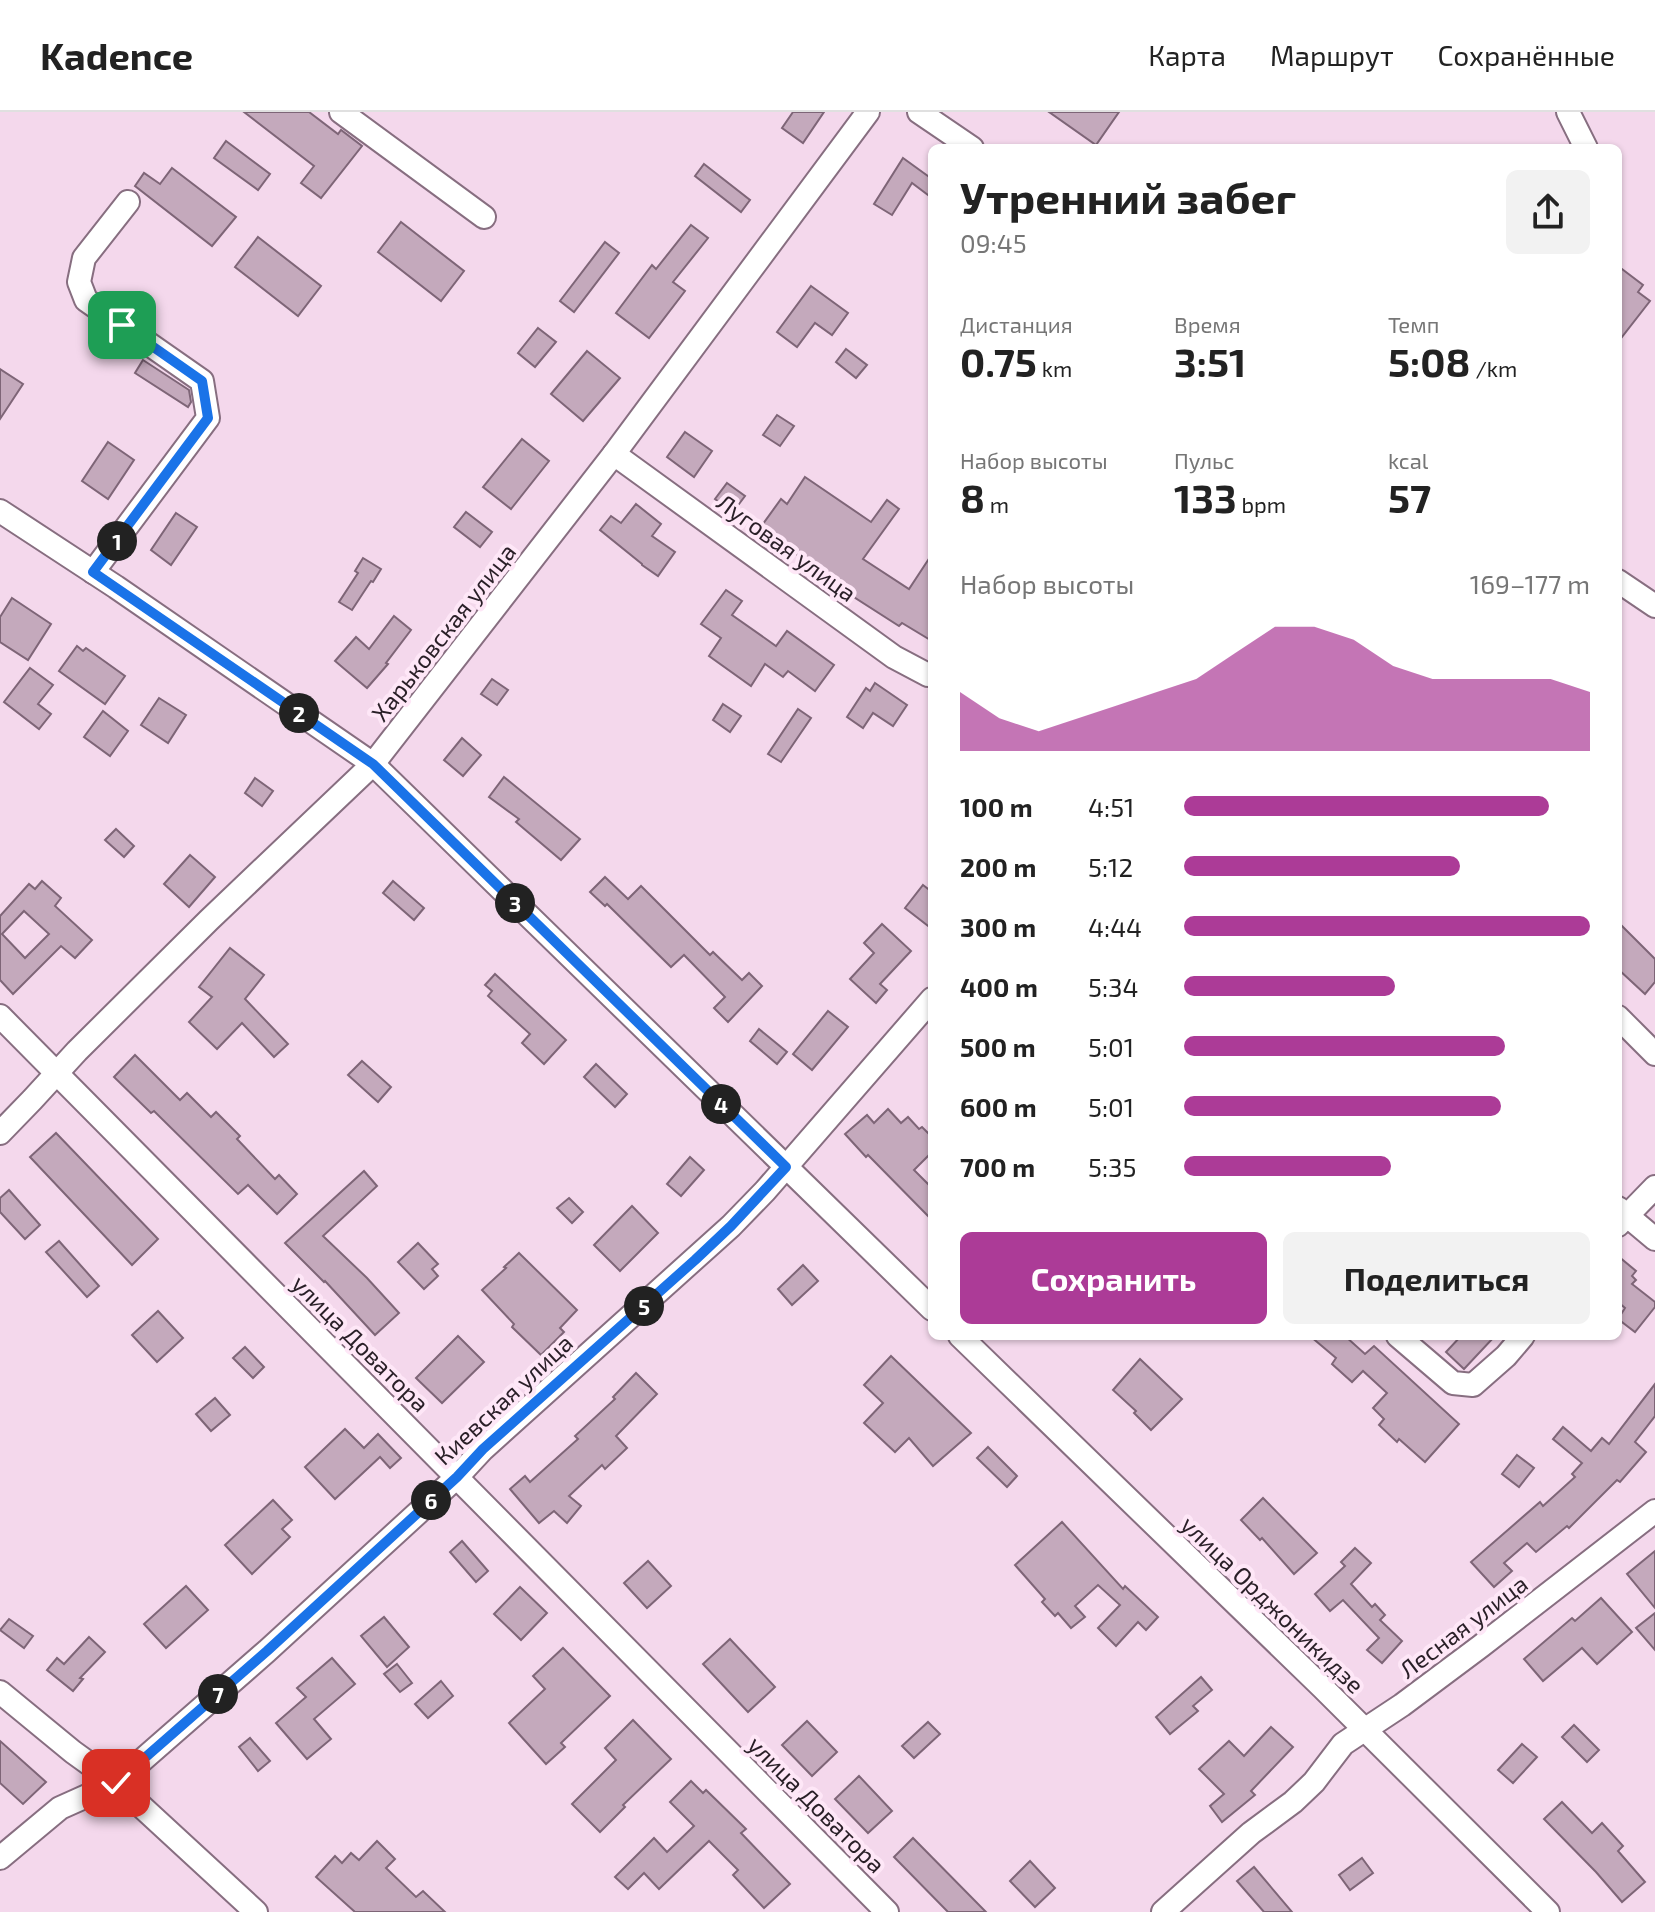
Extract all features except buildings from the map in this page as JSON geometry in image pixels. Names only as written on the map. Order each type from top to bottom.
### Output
[{"type":"street","points":[[341,112],[484,217]]},
{"type":"street","name":"Харьковская улица","points":[[0,1133],[209,920],[373,764],[614,454],[868,112]]},
{"type":"street","points":[[919,112],[966,144]]},
{"type":"street","points":[[1568,112],[1584,144]]},
{"type":"street","points":[[93,572],[208,418],[202,381],[86,300],[79,282],[84,258],[128,202]]},
{"type":"street","name":"Луговая улица","points":[[614,454],[894,657],[928,675]]},
{"type":"street","points":[[0,511],[373,764],[928,1305]]},
{"type":"street","points":[[1622,584],[1655,606]]},
{"type":"street","name":"Киевская улица","points":[[0,1858],[60,1808],[116,1783],[267,1651],[457,1477],[483,1449],[695,1260],[786,1167],[928,1004]]},
{"type":"street","name":"улица Доватора","points":[[0,1016],[887,1912]]},
{"type":"street","points":[[1622,1021],[1655,1054]]},
{"type":"street","points":[[1622,1216],[1655,1187]]},
{"type":"street","points":[[1622,1218],[1655,1239]]},
{"type":"street","name":"улица Орджоникидзе","points":[[964,1340],[1548,1912]]},
{"type":"street","points":[[1403,1340],[1453,1383],[1473,1385],[1520,1340]]},
{"type":"street","name":"Лесная улица","points":[[1163,1912],[1251,1833],[1293,1802],[1314,1782],[1343,1744],[1481,1646],[1655,1511]]},
{"type":"street","points":[[0,1692],[116,1783],[256,1912]]},
{"type":"route","points":[[116,1783],[267,1651],[457,1477],[483,1449],[695,1260],[786,1167],[373,764],[93,572],[208,418],[202,381],[122,325]]}]
